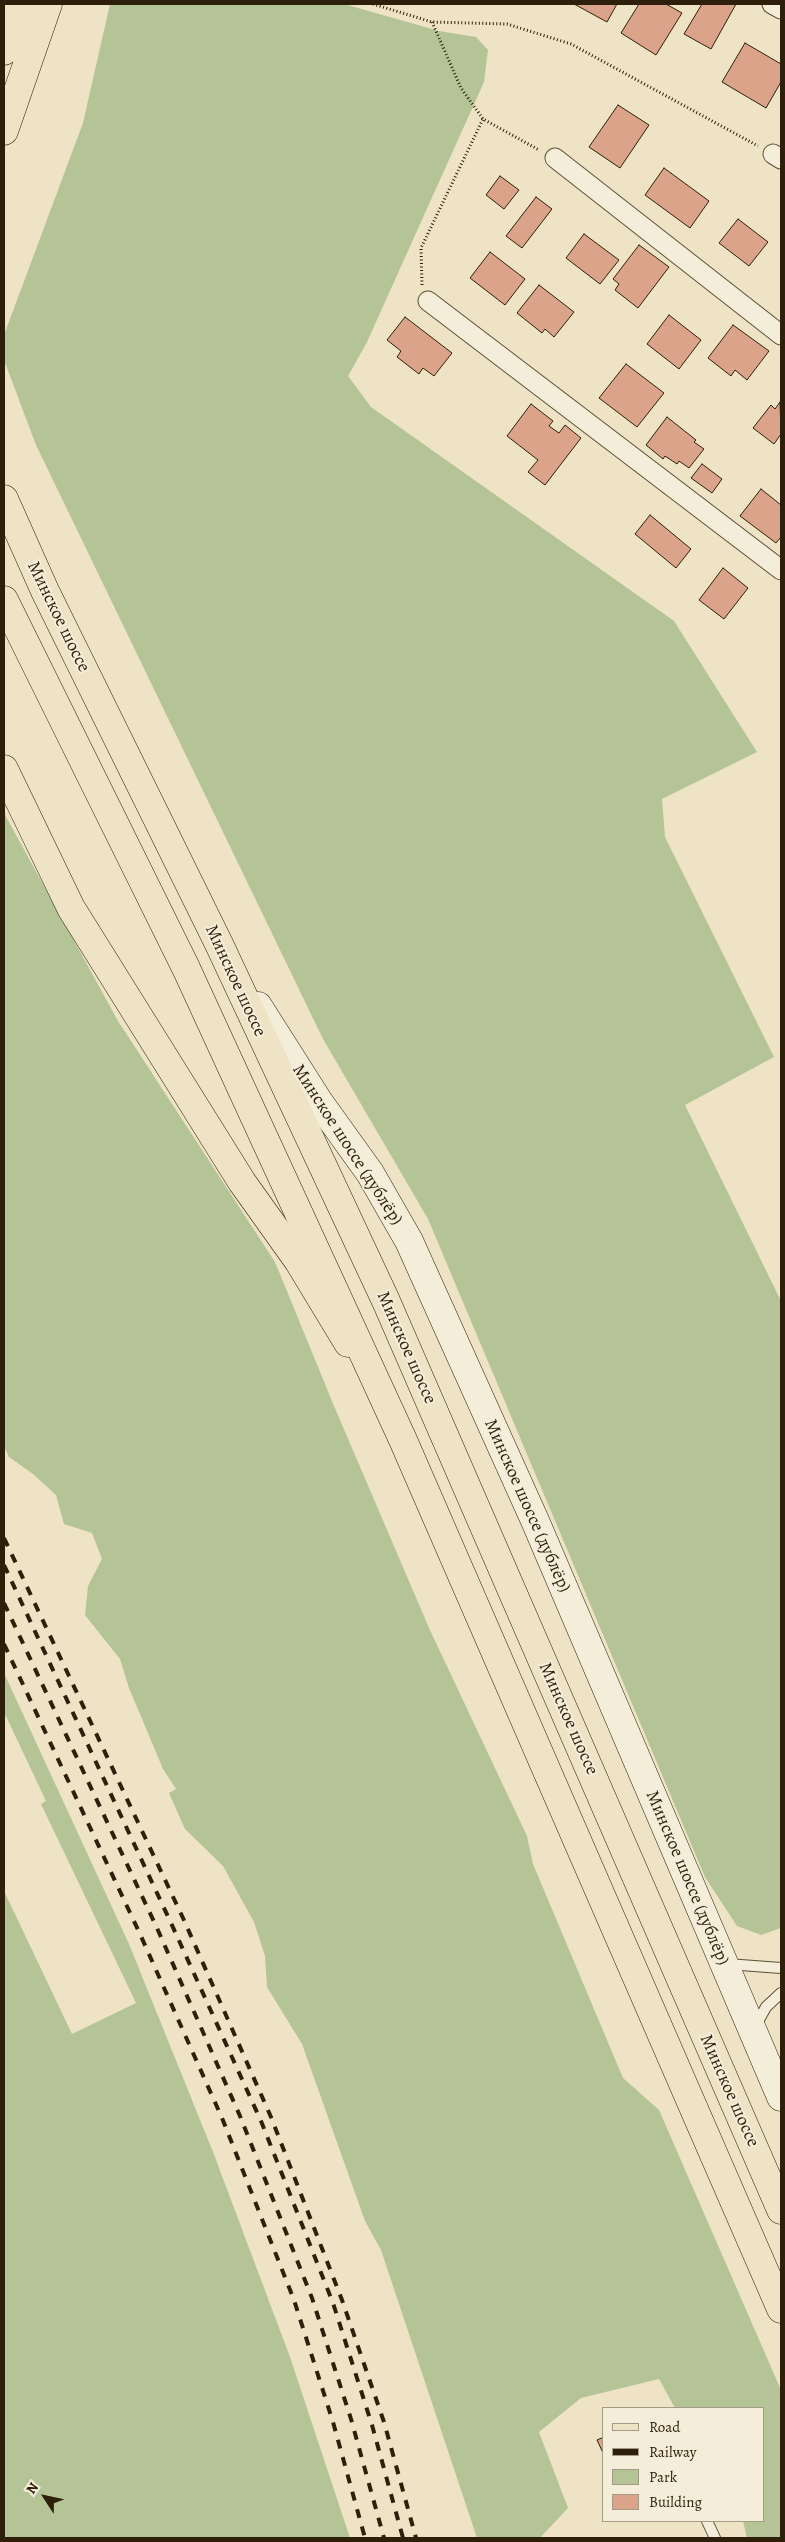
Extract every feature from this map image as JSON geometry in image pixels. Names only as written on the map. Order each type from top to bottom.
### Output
[{"type":"main road","points":[[4,51],[20,4]]},
{"type":"main road","points":[[4,131],[48,4]]},
{"type":"main road","name":"Минское шоссе","points":[[4,499],[45,590],[219,944],[386,1301],[781,2210]]},
{"type":"main road","points":[[4,600],[186,968],[403,1440],[781,2309]]},
{"type":"main road","points":[[4,768],[71,908],[242,1182],[299,1262],[403,1440]]},
{"type":"main road","name":"Минское шоссе (дублёр)","points":[[219,944],[319,1102],[370,1173],[408,1241],[536,1523],[781,2097]]},
{"type":"street","points":[[772,4],[781,9]]},
{"type":"street","points":[[556,158],[781,335]]},
{"type":"street","points":[[428,301],[781,570]]},
{"type":"lane","points":[[724,1964],[781,1968]]},
{"type":"lane","points":[[753,2033],[766,2006],[781,1993]]},
{"type":"lane","points":[[707,2522],[715,2538]]},
{"type":"path","points":[[373,4],[432,22],[507,24],[571,44],[777,157]]},
{"type":"path","points":[[432,22],[461,88],[483,119],[556,158]]},
{"type":"path","points":[[428,301],[420,281],[421,248],[483,119]]},
{"type":"green space","points":[[110,4],[344,4],[439,31],[476,37],[488,50],[484,82],[367,342],[348,376],[371,407],[674,621],[757,752],[662,799],[665,837],[774,1057],[685,1105],[781,1301],[781,1928],[761,1935],[737,1926],[705,1877],[428,1219],[323,1039],[36,445],[4,360],[4,335],[83,123]]},
{"type":"green space","points":[[4,813],[118,1021],[275,1262],[429,1628],[527,1836],[533,1864],[623,2078],[659,2110],[781,2390],[781,2538],[747,2538],[743,2522],[765,2522],[765,2407],[674,2407],[659,2379],[581,2398],[539,2432],[568,2508],[540,2538],[477,2538],[381,2250],[365,2221],[302,2044],[267,1987],[265,1956],[254,1922],[223,1866],[185,1829],[169,1793],[176,1789],[163,1769],[129,1688],[120,1659],[85,1615],[88,1586],[102,1559],[92,1533],[64,1524],[56,1495],[33,1474],[9,1457],[4,1446]]},
{"type":"green space","points":[[4,1673],[129,1944],[213,2152],[290,2357],[350,2538],[4,2538],[4,1891],[72,2034],[136,2003],[41,1804],[46,1801],[4,1712]]},
{"type":"building","points":[[574,4],[617,4],[607,22]]},
{"type":"building","points":[[639,4],[666,4],[682,13],[656,55],[621,33]]},
{"type":"building","points":[[702,4],[736,4],[711,49],[684,34]]},
{"type":"building","points":[[745,43],[781,64],[781,82],[766,108],[722,82]]},
{"type":"building","points":[[618,105],[649,125],[620,168],[589,147]]},
{"type":"building","points":[[664,168],[709,201],[690,228],[645,195]]},
{"type":"building","points":[[500,176],[519,190],[504,209],[486,195]]},
{"type":"building","points":[[536,197],[552,209],[522,248],[506,236]]},
{"type":"building","points":[[738,219],[768,242],[749,266],[719,243]]},
{"type":"building","points":[[584,234],[619,260],[600,284],[566,258]]},
{"type":"building","points":[[639,245],[669,267],[638,308],[615,290],[619,284],[613,279]]},
{"type":"building","points":[[490,252],[525,279],[505,305],[470,278]]},
{"type":"building","points":[[539,285],[574,312],[554,337],[545,329],[542,333],[517,313]]},
{"type":"building","points":[[669,315],[701,340],[679,369],[647,344]]},
{"type":"building","points":[[405,317],[452,353],[434,376],[423,368],[419,374],[397,357],[401,351],[387,340]]},
{"type":"building","points":[[733,325],[769,351],[747,380],[735,370],[731,376],[708,358]]},
{"type":"building","points":[[626,364],[664,393],[637,427],[599,398]]},
{"type":"building","points":[[780,402],[781,434],[774,444],[753,428],[771,405],[775,409]]},
{"type":"building","points":[[531,404],[553,421],[549,426],[559,433],[565,425],[581,438],[545,485],[528,472],[538,460],[507,436]]},
{"type":"building","points":[[667,417],[696,440],[694,442],[704,449],[689,468],[679,461],[677,464],[665,456],[663,459],[646,445]]},
{"type":"building","points":[[702,464],[722,479],[712,493],[691,478]]},
{"type":"building","points":[[761,489],[781,505],[781,537],[776,543],[740,516]]},
{"type":"building","points":[[650,515],[691,549],[676,568],[635,534]]},
{"type":"building","points":[[723,568],[748,588],[724,619],[699,600]]},
{"type":"building","points":[[602,2438],[602,2451],[597,2440]]},
{"type":"railway","points":[[4,1538],[183,1918],[271,2117],[342,2300],[384,2422],[416,2538]]},
{"type":"railway","points":[[4,1565],[261,2121],[333,2303],[372,2425],[403,2538]]},
{"type":"railway","points":[[4,1603],[157,1928],[240,2116],[312,2298],[351,2419],[384,2538]]},
{"type":"railway","points":[[4,1644],[140,1934],[222,2118],[294,2300],[333,2422],[365,2538]]}]
